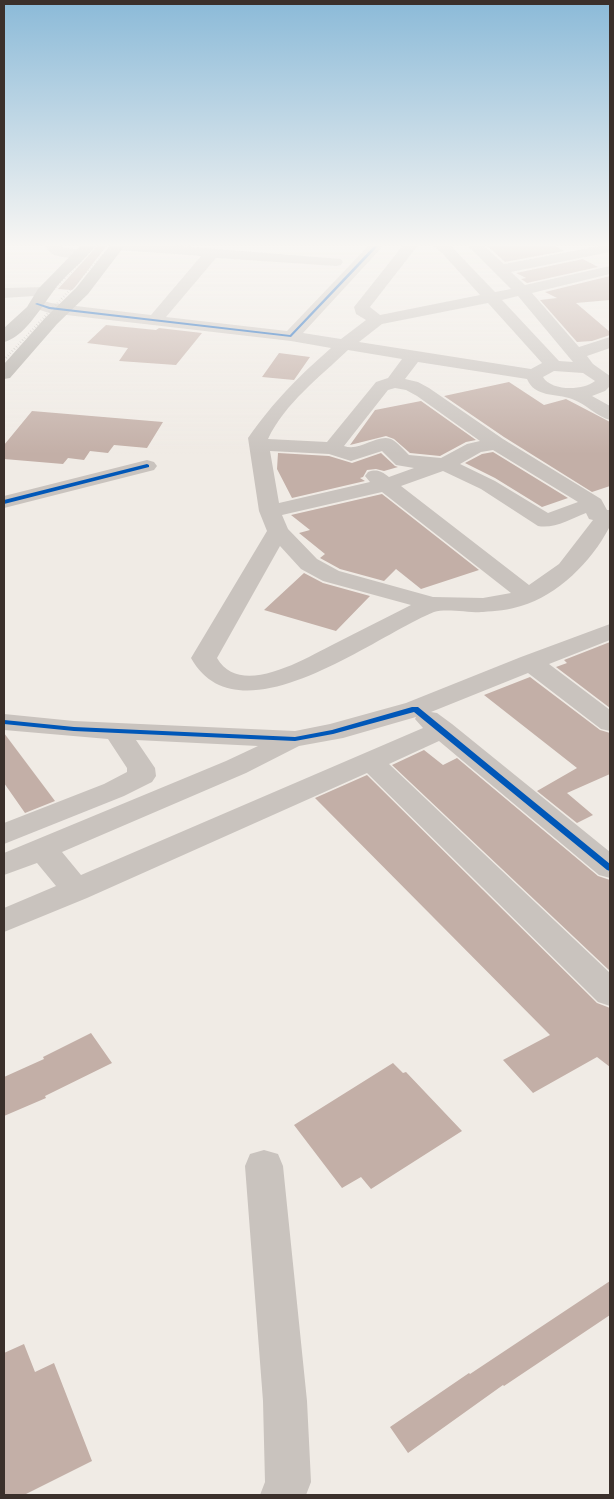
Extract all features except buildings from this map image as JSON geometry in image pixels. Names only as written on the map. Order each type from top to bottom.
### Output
[{"type":"highway","points":[[4,337],[27,314]]},
{"type":"highway","points":[[4,374],[59,314]]},
{"type":"street","points":[[22,320],[39,314]]},
{"type":"street","points":[[105,314],[290,336],[534,375],[544,368],[554,366],[599,372]]},
{"type":"street","points":[[155,320],[160,314]]},
{"type":"street","points":[[290,336],[311,314]]},
{"type":"street","points":[[365,314],[377,320]]},
{"type":"street","points":[[342,452],[359,417],[382,386],[394,382],[412,386],[496,442],[594,503],[605,520],[567,569],[549,584],[514,601],[484,605],[432,604],[331,576],[309,564],[274,521],[258,438],[274,413],[296,389],[344,345],[377,320],[409,314]]},
{"type":"street","points":[[507,314],[554,366]]},
{"type":"street","points":[[534,375],[534,380],[544,388],[575,393],[596,390],[602,386],[599,372],[544,314]]},
{"type":"street","points":[[599,372],[610,342]]},
{"type":"street","points":[[394,382],[413,357]]},
{"type":"street","points":[[575,393],[610,414]]},
{"type":"street","points":[[432,604],[315,664],[278,679],[262,682],[236,682],[215,674],[207,667],[204,658],[274,521],[385,485],[444,464],[474,448],[496,442]]},
{"type":"street","points":[[258,444],[342,452],[386,444],[403,461],[444,464],[488,485],[546,521],[594,503]]},
{"type":"street","points":[[342,452],[528,595]]},
{"type":"street","points":[[4,502],[147,466]]},
{"type":"street","points":[[488,485],[537,468]]},
{"type":"street","points":[[4,722],[117,731],[295,739],[333,732],[415,709],[610,631]]},
{"type":"street","points":[[530,662],[610,723]]},
{"type":"street","points":[[415,709],[610,868]]},
{"type":"street","points":[[4,921],[442,730]]},
{"type":"street","points":[[4,834],[114,790],[142,776],[141,768],[117,731]]},
{"type":"street","points":[[4,865],[295,739]]},
{"type":"street","points":[[370,761],[610,993]]},
{"type":"street","points":[[43,849],[76,890]]},
{"type":"street","points":[[264,1166],[285,1401],[288,1482],[283,1495]]},
{"type":"railway","points":[[4,341],[30,314]]},
{"type":"railway","points":[[4,360],[47,314]]},
{"type":"cycle path","points":[[100,314],[291,336],[312,314]]},
{"type":"cycle path","points":[[4,502],[147,466]]},
{"type":"cycle path","points":[[4,722],[74,729],[295,739],[333,732],[415,709],[610,868]]}]
